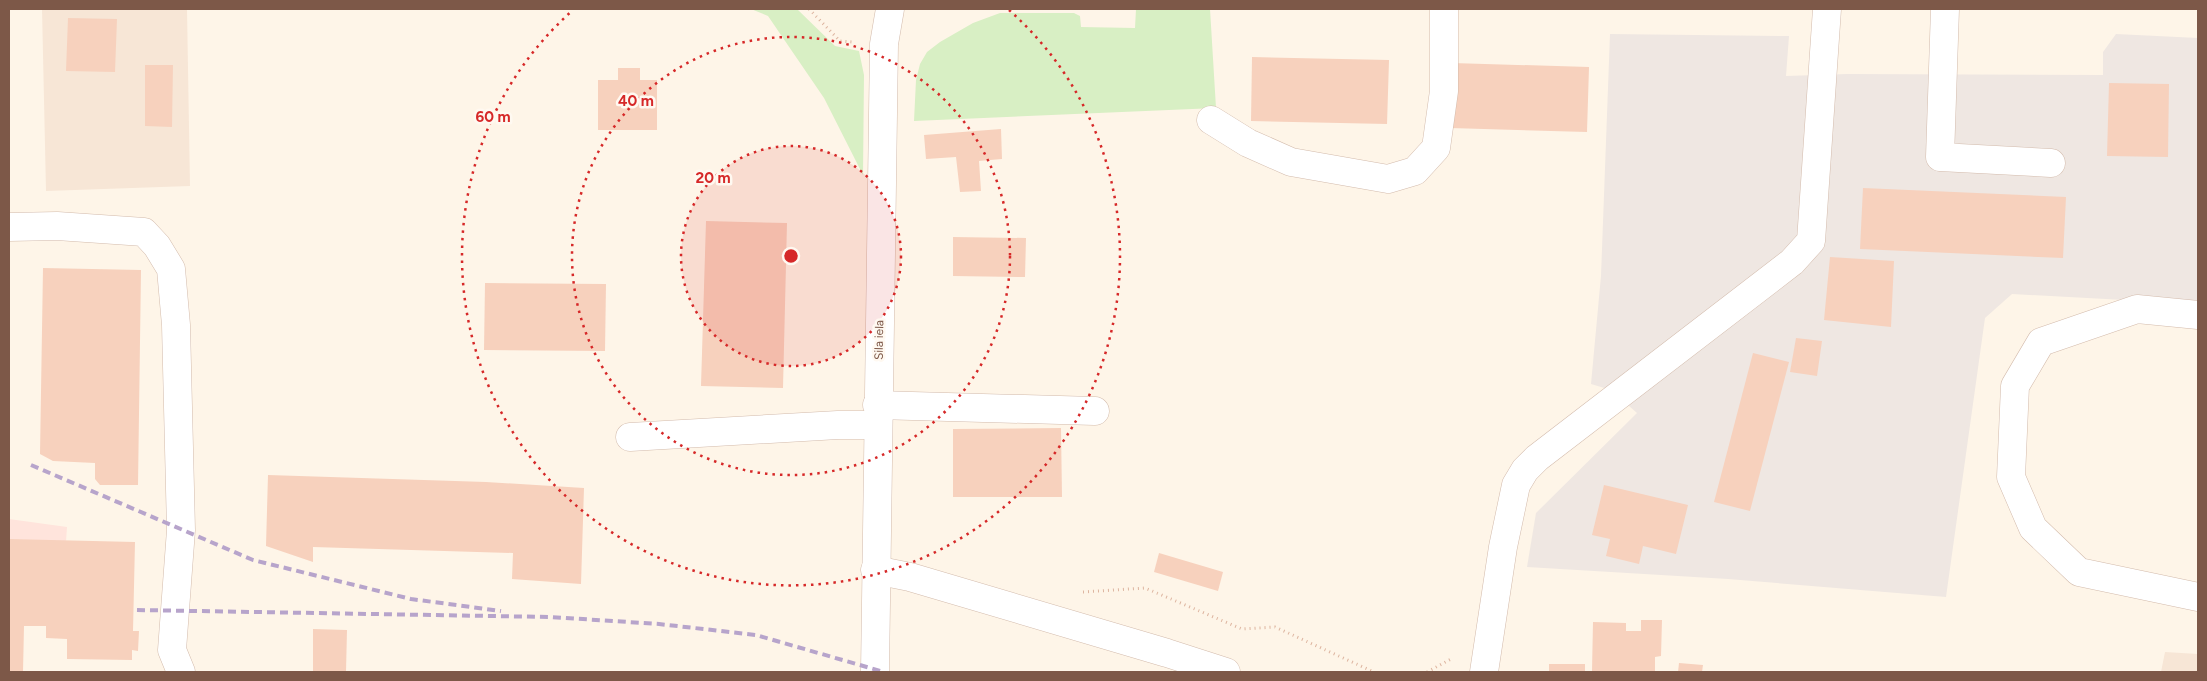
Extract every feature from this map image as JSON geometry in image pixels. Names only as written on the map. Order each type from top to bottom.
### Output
[{"type":"street","name":"Sila iela","points":[[875,672],[877,415],[884,44],[890,9]]},
{"type":"street","points":[[1212,120],[1248,143],[1291,162],[1388,179],[1415,171],[1436,148],[1444,91],[1444,9]]},
{"type":"street","points":[[1484,672],[1507,529],[1516,485],[1525,470],[1537,458],[1792,262],[1811,241],[1827,9]]},
{"type":"street","points":[[1945,9],[1940,157],[2052,163]]},
{"type":"street","points":[[9,227],[57,226],[144,232],[157,246],[171,269],[176,325],[181,530],[172,650],[181,672]]},
{"type":"street","points":[[2198,315],[2137,309],[2041,342],[2015,386],[2011,477],[2033,528],[2079,572],[2198,597]]},
{"type":"street","points":[[630,437],[838,425],[877,415],[1095,411]]},
{"type":"street","points":[[875,570],[910,577],[1167,653],[1221,672]]},
{"type":"path","points":[[809,9],[840,41],[858,43]]},
{"type":"path","points":[[1074,592],[1145,588],[1242,629],[1275,627],[1374,672]]},
{"type":"shaded area","points":[[42,9],[187,9],[190,186],[46,191]]},
{"type":"shaded area","points":[[1610,34],[1789,36],[1786,76],[1847,74],[2103,75],[2103,52],[2116,34],[2198,38],[2198,304],[2012,294],[1985,318],[1946,597],[1728,579],[1527,567],[1536,513],[1637,413],[1611,390],[1591,384],[1601,276]]},
{"type":"shaded area","points":[[9,519],[67,527],[62,600],[9,597]]},
{"type":"shaded area","points":[[2165,652],[2198,654],[2198,672],[2161,672]]},
{"type":"green space","points":[[751,9],[797,9],[835,46],[859,51],[864,75],[863,175],[824,98],[768,16]]},
{"type":"green space","points":[[1136,9],[1210,9],[1216,108],[914,121],[916,80],[920,64],[927,52],[940,42],[973,23],[1000,13],[1074,13],[1080,16],[1081,27],[1135,28]]},
{"type":"building","points":[[68,18],[117,19],[115,72],[66,71]]},
{"type":"building","points":[[1252,57],[1389,60],[1387,124],[1251,121]]},
{"type":"building","points":[[1452,63],[1589,67],[1587,132],[1450,128]]},
{"type":"building","points":[[145,65],[173,65],[172,127],[145,126]]},
{"type":"building","points":[[618,68],[640,68],[640,80],[657,80],[657,130],[598,130],[598,80],[618,80]]},
{"type":"building","points":[[2109,83],[2169,84],[2168,157],[2107,156]]},
{"type":"building","points":[[1001,129],[1002,159],[979,161],[981,191],[960,192],[956,157],[926,159],[924,135]]},
{"type":"building","points":[[1863,188],[2066,197],[2063,258],[1860,249]]},
{"type":"building","points":[[706,221],[787,223],[783,388],[701,386]]},
{"type":"building","points":[[953,237],[1026,238],[1025,277],[953,276]]},
{"type":"building","points":[[1830,257],[1894,261],[1891,327],[1824,320]]},
{"type":"building","points":[[43,268],[141,270],[138,485],[100,485],[95,479],[95,463],[53,461],[40,454]]},
{"type":"building","points":[[485,283],[606,284],[605,351],[484,350]]},
{"type":"building","points":[[1796,338],[1822,341],[1817,376],[1790,372]]},
{"type":"building","points":[[1753,353],[1789,362],[1750,511],[1714,502]]},
{"type":"building","points":[[1061,428],[1062,497],[953,497],[953,429]]},
{"type":"building","points":[[268,475],[486,482],[584,488],[581,584],[512,579],[513,553],[313,547],[313,562],[266,546]]},
{"type":"building","points":[[1604,485],[1688,505],[1676,554],[1643,546],[1639,564],[1606,556],[1610,539],[1592,535]]},
{"type":"building","points":[[9,539],[135,542],[133,631],[139,631],[138,651],[132,650],[132,660],[67,659],[67,639],[46,638],[46,626],[24,626],[23,672],[9,672]]},
{"type":"building","points":[[1159,553],[1223,572],[1218,591],[1154,572]]},
{"type":"building","points":[[1641,620],[1662,620],[1661,656],[1655,657],[1655,672],[1592,671],[1593,622],[1626,623],[1626,631],[1641,631]]},
{"type":"building","points":[[313,629],[347,630],[346,672],[313,672]]},
{"type":"building","points":[[1679,663],[1703,665],[1702,672],[1678,672]]},
{"type":"building","points":[[1549,664],[1585,664],[1585,672],[1549,672]]},
{"type":"railway","points":[[31,465],[253,560],[411,599],[501,611]]},
{"type":"railway","points":[[137,610],[550,617],[659,624],[756,635],[884,672]]}]
